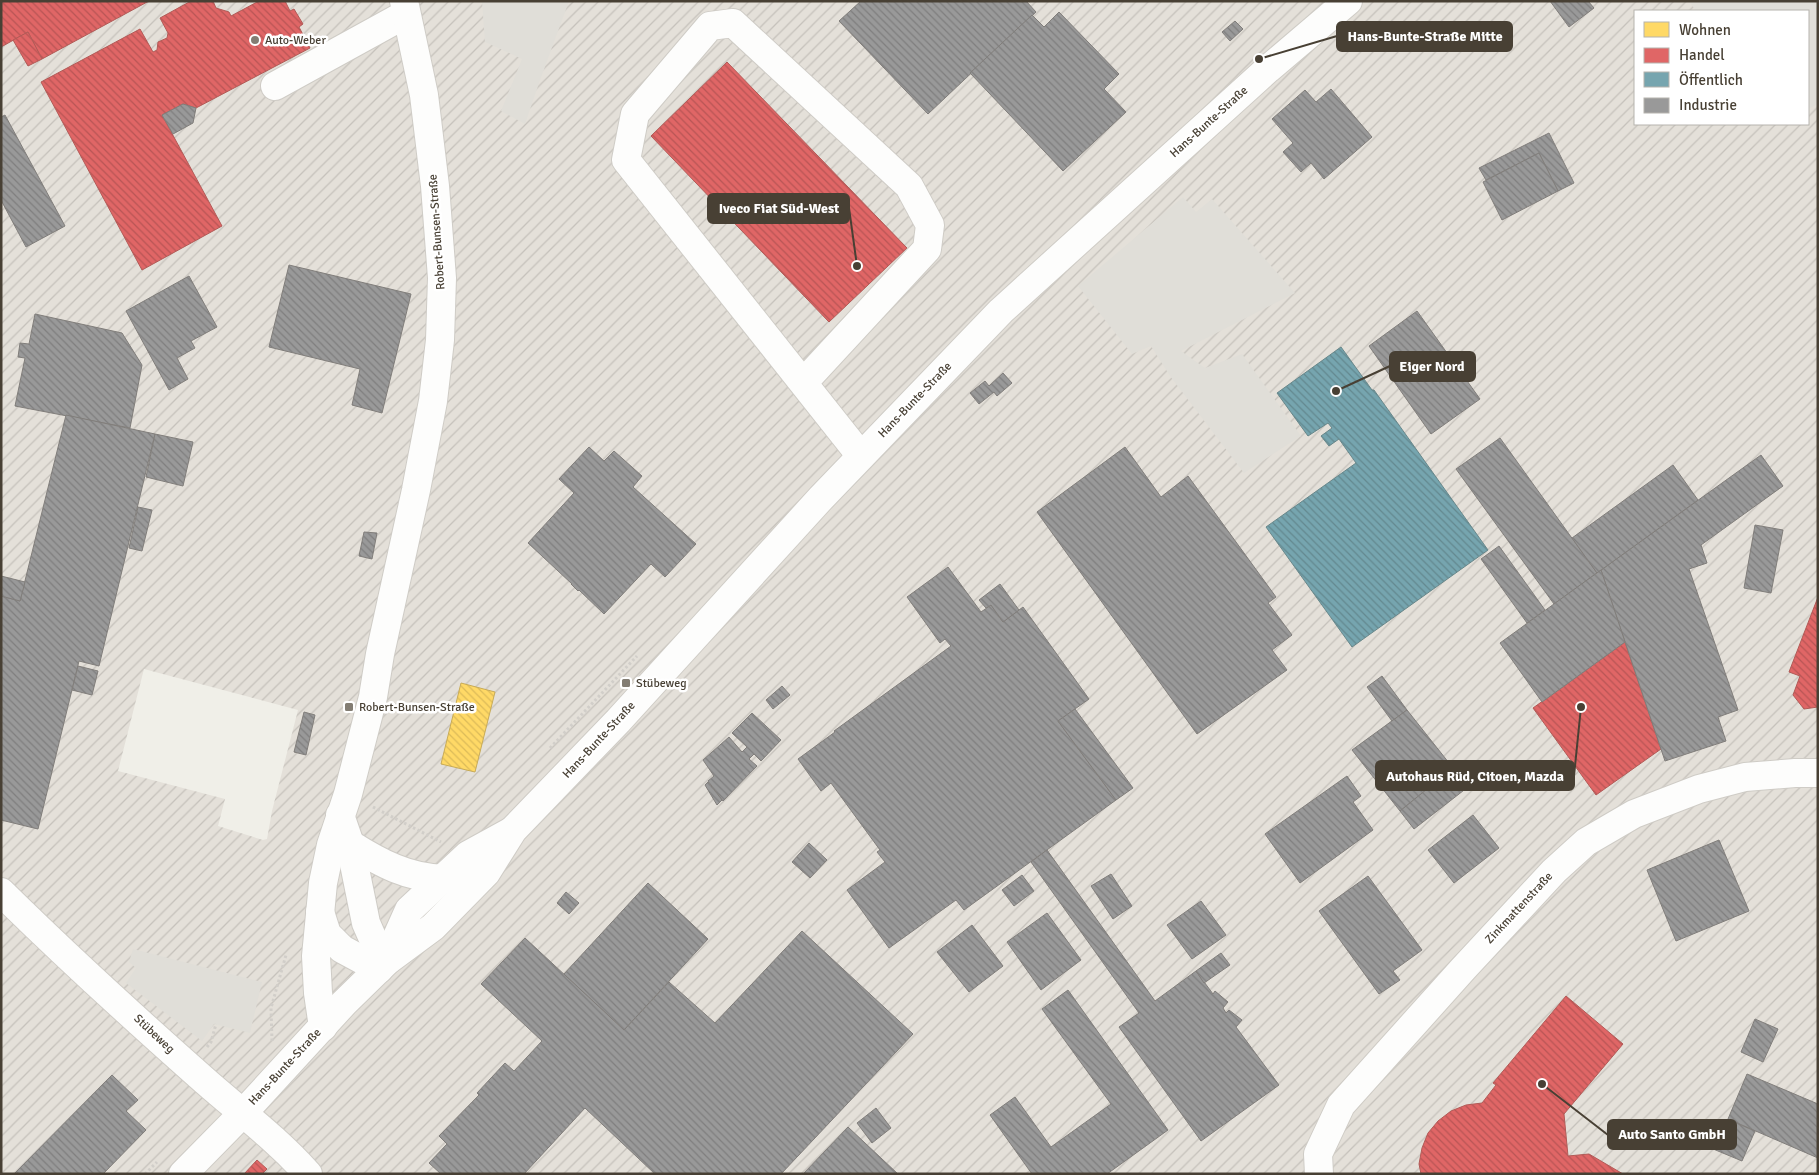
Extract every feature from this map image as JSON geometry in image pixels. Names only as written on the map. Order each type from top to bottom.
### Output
[{"type":"street","name":"Hans-Bunte-Straße","points":[[183,1174],[243,1113],[344,1003],[383,965],[433,927],[486,873],[513,830],[618,721],[814,505],[1001,310],[1268,69],[1348,1]]},
{"type":"street","points":[[275,86],[405,8]]},
{"type":"street","name":"Robert-Bunsen-Straße","points":[[323,1027],[318,994],[316,956],[322,883],[373,698],[380,654],[434,401],[440,340],[442,278],[435,186],[424,96],[405,8]]},
{"type":"street","points":[[803,383],[927,249],[930,225],[909,186],[732,23],[710,26],[635,114],[626,160],[803,383],[861,456]]},
{"type":"street","name":"Zinkmattenstraße","points":[[1319,1174],[1318,1154],[1341,1105],[1462,969],[1554,871],[1586,842],[1634,814],[1699,789],[1745,778],[1794,773],[1818,773]]},
{"type":"street","points":[[344,804],[366,923],[383,965]]},
{"type":"street","name":"Hans-Bunte-Straße","points":[[383,965],[409,910],[468,855],[513,830]]},
{"type":"street","points":[[350,844],[380,862],[402,872],[430,879],[444,879]]},
{"type":"street","name":"Stübeweg","points":[[1,892],[196,1074],[290,1153],[308,1174]]},
{"type":"street","name":"Robert-Bunsen-Straße","points":[[320,911],[327,934],[342,949],[383,965]]},
{"type":"path","points":[[344,804],[468,855]]},
{"type":"path","points":[[211,1042],[216,1024]]},
{"type":"shaded area","points":[[1,1],[1818,1],[1818,1174],[1,1174]],"holes":[[[144,669],[298,710],[272,811],[267,839],[263,840],[218,826],[225,799],[118,771]],[[304,712],[315,715],[305,755],[295,752]]]},
{"type":"shaded area","points":[[482,1],[569,1],[525,124],[501,111],[522,59],[485,42]]},
{"type":"shaded area","points":[[1689,1],[1818,1],[1818,104],[1809,108],[1809,10],[1695,10]]},
{"type":"shaded area","points":[[1183,197],[1196,212],[1212,199],[1295,293],[1181,351],[1205,368],[1242,354],[1301,436],[1244,473],[1170,376],[1151,346],[1132,354],[1078,286]]},
{"type":"shaded area","points":[[133,949],[262,982],[250,1033],[214,1024],[202,1041],[126,983],[136,968],[129,962]]},
{"type":"building: Wohnen","points":[[461,683],[495,692],[475,772],[441,764]]},
{"type":"building: Handel","points":[[1,1],[149,1],[42,59],[28,32],[1,47]]},
{"type":"building: Handel","points":[[191,1],[213,1],[216,8],[229,12],[231,16],[259,1],[285,1],[290,11],[294,9],[303,24],[299,27],[310,48],[196,108],[183,104],[162,115],[222,226],[142,270],[41,82],[140,29],[153,52],[157,50],[158,42],[167,38],[168,33],[160,18]]},
{"type":"building: Handel","points":[[28,32],[42,59],[28,66],[13,40]]},
{"type":"building: Handel","points":[[727,62],[907,248],[829,322],[651,136]]},
{"type":"building: Handel","points":[[1818,597],[1818,707],[1804,709],[1793,695],[1800,676],[1789,672]]},
{"type":"building: Handel","points":[[1625,642],[1661,749],[1596,795],[1533,708]]},
{"type":"building: Handel","points":[[1566,996],[1623,1044],[1564,1114],[1568,1156],[1589,1154],[1623,1174],[1421,1174],[1419,1164],[1422,1148],[1428,1133],[1438,1121],[1451,1111],[1466,1105],[1482,1103],[1496,1085],[1493,1083]]},
{"type":"building: Handel","points":[[257,1160],[267,1169],[262,1174],[244,1174]]},
{"type":"building: Öffentlich","points":[[1341,347],[1372,390],[1374,390],[1488,550],[1352,647],[1266,527],[1356,463],[1339,439],[1329,446],[1321,436],[1332,428],[1328,423],[1308,436],[1277,393]]},
{"type":"building: Industrie","points":[[861,1],[1026,1],[1036,12],[928,114],[839,21]]},
{"type":"building: Industrie","points":[[1550,1],[1588,1],[1594,8],[1569,27]]},
{"type":"building: Industrie","points":[[1059,12],[1119,74],[1104,89],[1126,112],[1063,171],[970,73],[1032,15],[1044,27]]},
{"type":"building: Industrie","points":[[1235,21],[1243,29],[1230,41],[1222,32]]},
{"type":"building: Industrie","points":[[1331,89],[1372,137],[1324,179],[1311,163],[1301,172],[1283,152],[1293,143],[1272,119],[1305,90],[1316,102]]},
{"type":"building: Industrie","points":[[183,104],[196,108],[193,123],[173,134],[162,115]]},
{"type":"building: Industrie","points":[[5,115],[65,226],[26,247],[1,200],[1,117]]},
{"type":"building: Industrie","points":[[1549,133],[1574,183],[1558,191],[1539,153],[1486,180],[1479,168]]},
{"type":"building: Industrie","points":[[1539,153],[1558,191],[1502,220],[1483,182]]},
{"type":"building: Industrie","points":[[289,265],[411,294],[382,413],[352,405],[360,369],[269,347]]},
{"type":"building: Industrie","points":[[189,276],[217,327],[191,341],[195,348],[177,358],[188,379],[169,390],[126,311]]},
{"type":"building: Industrie","points":[[1417,311],[1480,399],[1431,434],[1369,346]]},
{"type":"building: Industrie","points":[[35,314],[122,333],[142,365],[130,428],[15,406],[25,358],[18,357],[20,343],[29,344]]},
{"type":"building: Industrie","points":[[1003,373],[1012,383],[997,396],[994,392],[979,404],[970,393],[985,381],[989,386]]},
{"type":"building: Industrie","points":[[66,415],[155,434],[99,666],[79,661],[38,829],[1,820],[1,596],[20,601]]},
{"type":"building: Industrie","points":[[155,434],[193,442],[183,486],[146,477]]},
{"type":"building: Industrie","points":[[1500,438],[1597,573],[1554,604],[1456,469]]},
{"type":"building: Industrie","points":[[589,447],[604,461],[614,451],[642,476],[633,487],[696,544],[665,577],[651,564],[604,614],[528,543],[574,493],[559,479]]},
{"type":"building: Industrie","points":[[1125,447],[1161,497],[1188,476],[1276,597],[1268,603],[1292,635],[1272,650],[1287,670],[1197,734],[1037,512]]},
{"type":"building: Industrie","points":[[1761,455],[1783,486],[1701,545],[1707,563],[1689,569],[1738,710],[1718,717],[1726,741],[1665,761],[1601,570]]},
{"type":"building: Industrie","points":[[1673,465],[1698,500],[1597,573],[1572,538]]},
{"type":"building: Industrie","points":[[138,507],[152,510],[142,551],[129,548]]},
{"type":"building: Industrie","points":[[1755,525],[1783,530],[1771,593],[1744,588]]},
{"type":"building: Industrie","points":[[364,532],[377,533],[372,559],[359,556]]},
{"type":"building: Industrie","points":[[1499,546],[1545,610],[1527,623],[1481,559]]},
{"type":"building: Industrie","points":[[948,567],[981,612],[991,605],[1003,622],[1023,607],[1089,699],[1058,721],[1116,800],[964,910],[956,900],[889,948],[847,890],[885,862],[877,852],[880,850],[831,783],[821,791],[798,759],[951,646],[945,639],[940,643],[907,597]]},
{"type":"building: Industrie","points":[[1601,570],[1625,642],[1542,702],[1500,643]]},
{"type":"building: Industrie","points":[[1,576],[25,582],[20,601],[1,596]]},
{"type":"building: Industrie","points":[[1000,584],[1019,610],[1003,622],[991,605],[986,608],[979,600]]},
{"type":"building: Industrie","points":[[78,666],[98,671],[92,695],[72,690]]},
{"type":"building: Industrie","points":[[1382,676],[1407,710],[1392,721],[1367,687]]},
{"type":"building: Industrie","points":[[782,686],[790,695],[773,709],[766,700]]},
{"type":"building: Industrie","points":[[1075,709],[1133,788],[1116,800],[1058,721]]},
{"type":"building: Industrie","points":[[1407,710],[1453,768],[1400,811],[1352,750]]},
{"type":"building: Industrie","points":[[304,712],[315,715],[306,755],[294,752]]},
{"type":"building: Industrie","points":[[752,713],[781,740],[761,761],[754,754],[749,759],[757,766],[723,801],[708,781],[714,776],[703,760],[729,737],[742,752],[747,747],[732,733]]},
{"type":"building: Industrie","points":[[1453,768],[1468,787],[1414,829],[1400,811]]},
{"type":"building: Industrie","points":[[1347,776],[1361,796],[1353,802],[1373,830],[1300,883],[1265,834]]},
{"type":"building: Industrie","points":[[708,782],[722,800],[717,805],[705,785]]},
{"type":"building: Industrie","points":[[1473,815],[1499,848],[1454,883],[1428,850]]},
{"type":"building: Industrie","points":[[1719,840],[1749,911],[1676,941],[1647,870]]},
{"type":"building: Industrie","points":[[809,843],[827,860],[810,878],[792,862]]},
{"type":"building: Industrie","points":[[1047,850],[1155,1001],[1196,971],[1213,994],[1215,991],[1228,1002],[1223,1008],[1226,1013],[1229,1010],[1242,1020],[1236,1027],[1279,1085],[1201,1141],[1119,1027],[1139,1013],[1031,862]]},
{"type":"building: Industrie","points":[[1111,874],[1132,906],[1113,919],[1091,886]]},
{"type":"building: Industrie","points":[[1022,875],[1034,891],[1014,906],[1002,890]]},
{"type":"building: Industrie","points":[[1368,876],[1422,950],[1393,971],[1400,980],[1379,994],[1319,911]]},
{"type":"building: Industrie","points":[[648,883],[708,939],[624,1030],[564,974]]},
{"type":"building: Industrie","points":[[566,892],[579,903],[569,914],[557,903]]},
{"type":"building: Industrie","points":[[1201,901],[1226,935],[1192,959],[1167,925]]},
{"type":"building: Industrie","points":[[1047,913],[1081,960],[1041,990],[1007,942]]},
{"type":"building: Industrie","points":[[972,925],[1003,966],[969,992],[937,952]]},
{"type":"building: Industrie","points":[[802,931],[913,1034],[781,1174],[655,1174],[585,1108],[524,1174],[441,1174],[429,1163],[447,1144],[439,1136],[479,1095],[477,1093],[505,1063],[514,1071],[542,1041],[481,984],[525,938],[624,1030],[669,982],[715,1023]]},
{"type":"building: Industrie","points":[[1221,953],[1230,965],[1204,983],[1196,971]]},
{"type":"building: Industrie","points":[[1068,990],[1168,1130],[1107,1174],[1032,1174],[990,1115],[1015,1097],[1051,1147],[1111,1104],[1042,1009]]},
{"type":"building: Industrie","points":[[1755,1019],[1778,1029],[1763,1062],[1741,1052]]},
{"type":"building: Industrie","points":[[1747,1074],[1818,1104],[1818,1158],[1728,1119]]},
{"type":"building: Industrie","points":[[112,1075],[138,1100],[126,1111],[146,1130],[103,1174],[14,1174]]},
{"type":"building: Industrie","points":[[876,1108],[891,1128],[872,1143],[857,1123]]},
{"type":"building: Industrie","points":[[1716,1122],[1734,1130],[1736,1123],[1755,1131],[1742,1161],[1706,1146]]},
{"type":"building: Industrie","points":[[848,1127],[898,1174],[803,1174]]},
{"type":"place","name":"Auto-Weber","points":[[255,40]]},
{"type":"place","name":"Hans-Bunte-Straße Mitte","points":[[1259,59]]},
{"type":"place","name":"Iveco Fiat Süd-West","points":[[857,266]]},
{"type":"place","name":"Eiger Nord","points":[[1336,391]]},
{"type":"place","name":"Stübeweg","points":[[626,683]]},
{"type":"place","name":"Robert-Bunsen-Straße","points":[[349,707]]},
{"type":"place","name":"Autohaus Rüd, Citoen, Mazda","points":[[1581,707]]},
{"type":"place","name":"Auto Santo GmbH","points":[[1542,1084]]}]
